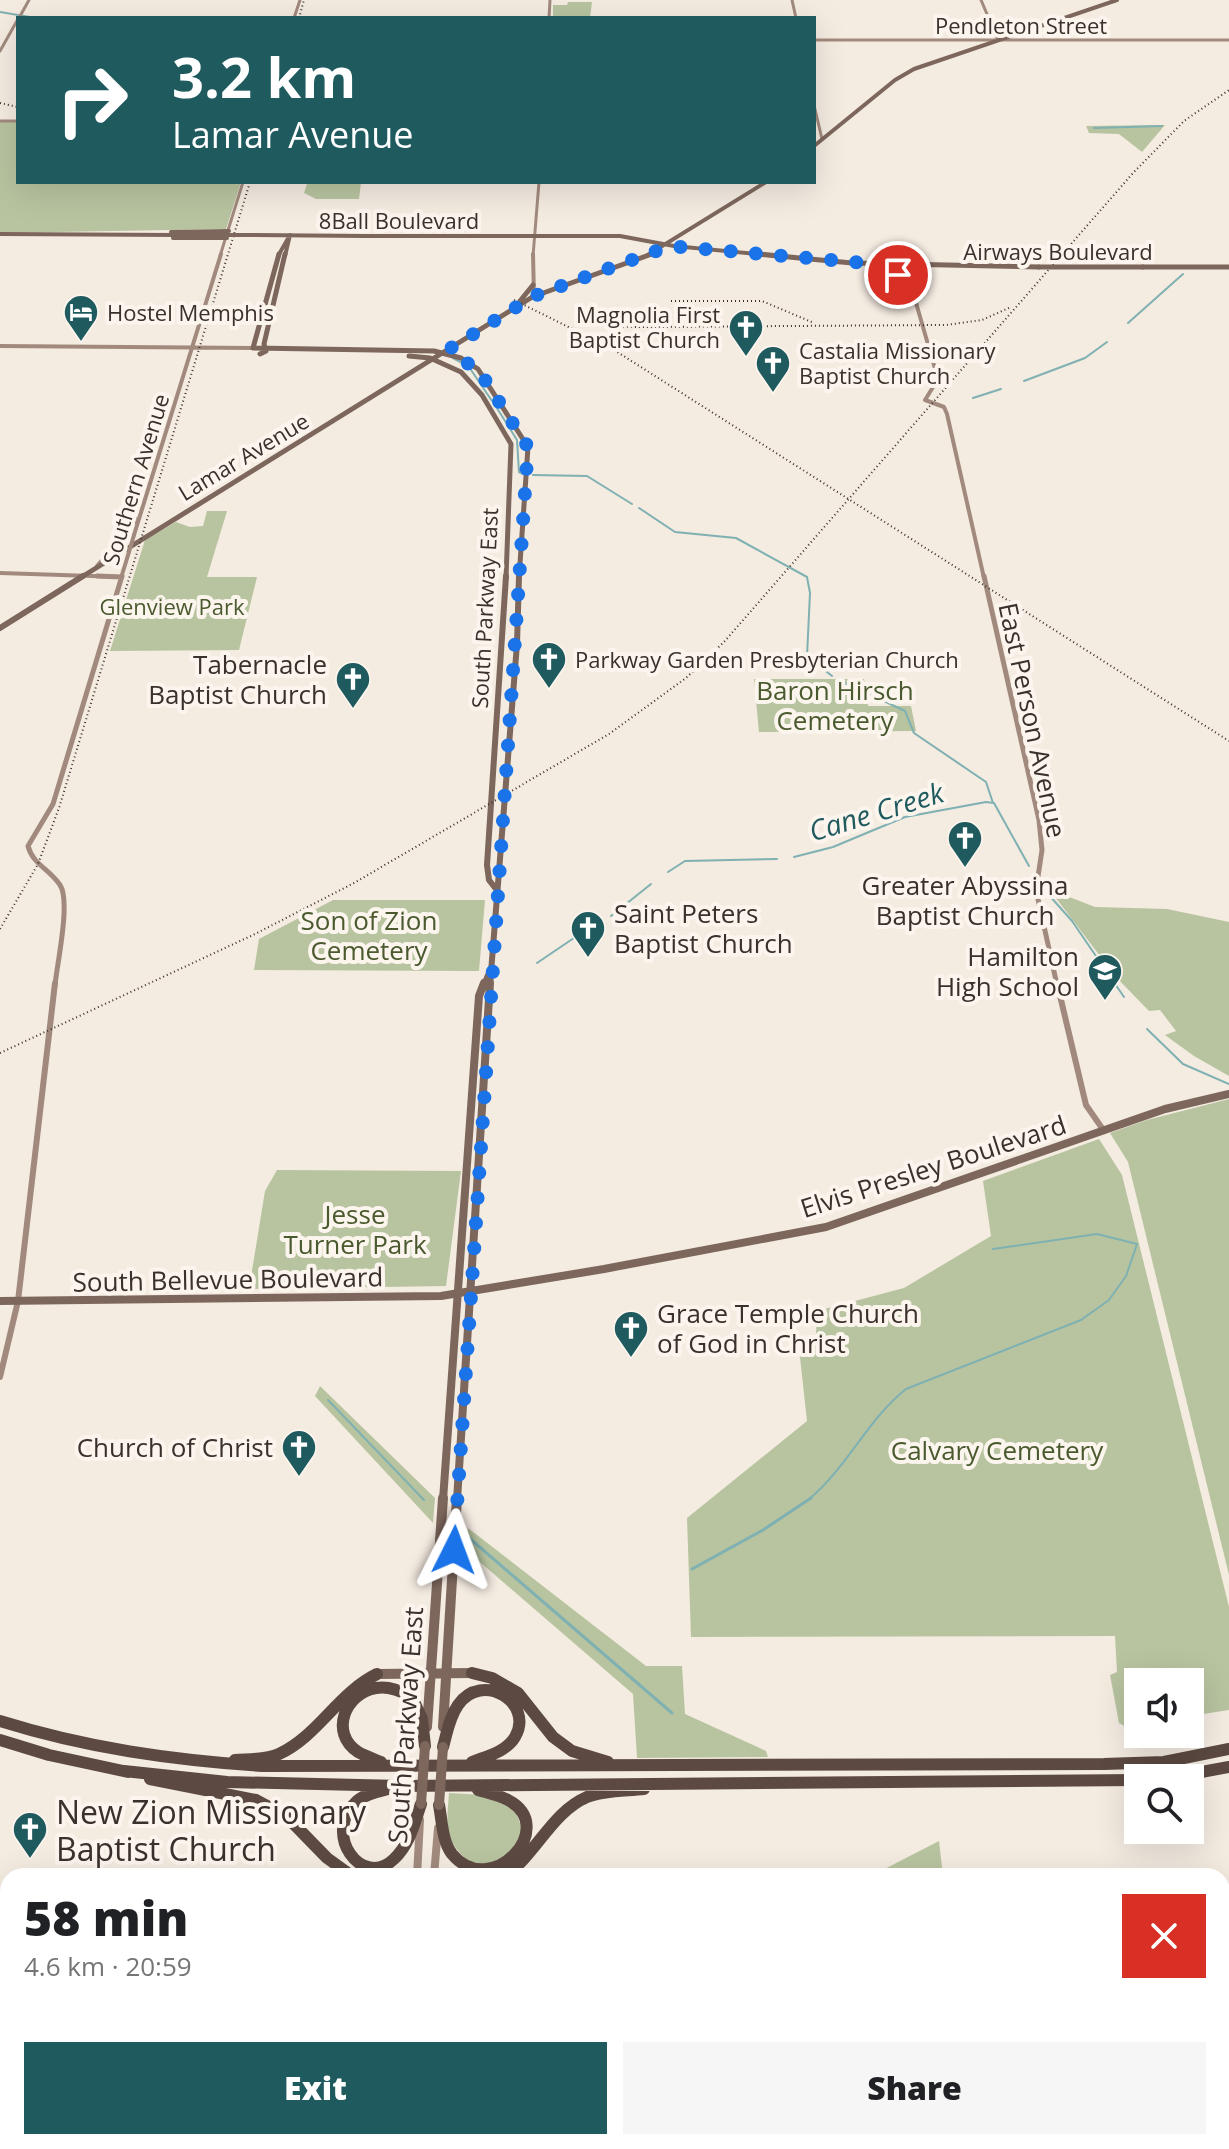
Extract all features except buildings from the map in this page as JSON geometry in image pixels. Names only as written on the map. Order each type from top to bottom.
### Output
[{"type":"highway","points":[[472,1673],[495,1677],[513,1687],[567,1748],[584,1756],[623,1766]]},
{"type":"highway","points":[[216,1763],[269,1757],[283,1752],[308,1733],[347,1690],[377,1674]]},
{"type":"highway","points":[[392,1765],[357,1754],[344,1740],[343,1715],[347,1705],[359,1694],[386,1687],[408,1695],[420,1712],[425,1746]]},
{"type":"highway","points":[[443,1747],[453,1713],[468,1695],[493,1689],[512,1701],[520,1723],[511,1745],[493,1757],[456,1766]]},
{"type":"highway","points":[[0,1721],[113,1751],[216,1763],[288,1767],[1139,1764],[1229,1749]]},
{"type":"highway","points":[[0,1740],[168,1784],[273,1806],[292,1819],[341,1868]]},
{"type":"highway","points":[[1204,1772],[1229,1767]]},
{"type":"highway","points":[[124,1771],[238,1783],[402,1786],[1124,1780]]},
{"type":"highway","points":[[516,1868],[570,1807],[586,1798],[672,1785]]},
{"type":"highway","points":[[402,1786],[367,1796],[357,1801],[346,1814],[343,1842],[353,1859],[372,1868],[395,1861],[412,1840],[421,1804]]},
{"type":"highway","points":[[455,1786],[504,1795],[520,1807],[528,1831],[518,1855],[505,1865],[494,1868]]},
{"type":"highway","points":[[439,1805],[447,1843],[463,1864],[485,1868]]},
{"type":"main road","points":[[981,0],[998,40]]},
{"type":"main road","points":[[977,40],[983,43],[998,40],[1117,0]]},
{"type":"main road","points":[[0,51],[16,23]]},
{"type":"main road","points":[[816,144],[902,76],[983,43],[995,34]]},
{"type":"main road","name":"Pendleton Street","points":[[816,40],[977,40]]},
{"type":"main road","name":"Pendleton Street","points":[[998,40],[1229,40]]},
{"type":"main road","points":[[816,114],[822,139]]},
{"type":"main road","name":"Southern Avenue","points":[[18,1301],[65,895],[60,881],[33,860],[28,846],[53,804],[242,184]]},
{"type":"main road","points":[[534,296],[533,236],[539,184]]},
{"type":"main road","name":"Lamar Avenue","points":[[505,314],[505,310],[520,301],[659,250],[763,184]]},
{"type":"main road","points":[[0,236],[228,234]]},
{"type":"main road","points":[[263,234],[276,238],[282,246]]},
{"type":"main road","name":"8Ball Boulevard","points":[[109,235],[533,236]]},
{"type":"main road","points":[[253,348],[282,246],[290,235]]},
{"type":"main road","points":[[253,348],[260,354],[265,353],[290,235]]},
{"type":"main road","points":[[533,236],[620,236],[670,244]]},
{"type":"main road","name":"Airways Boulevard","points":[[670,244],[888,265],[1229,267]]},
{"type":"main road","points":[[659,250],[679,247]]},
{"type":"main road","name":"Airways Boulevard","points":[[888,265],[892,274],[908,275],[938,379],[925,400],[944,407]]},
{"type":"main road","points":[[272,278],[281,278]]},
{"type":"main road","points":[[520,301],[533,285]]},
{"type":"main road","name":"Lamar Avenue","points":[[0,628],[436,358],[450,353],[534,296]]},
{"type":"main road","points":[[0,346],[450,353]]},
{"type":"main road","points":[[444,360],[450,353]]},
{"type":"main road","name":"South Parkway East","points":[[435,1868],[496,889],[517,644],[521,526],[528,447],[478,369],[450,353]]},
{"type":"main road","name":"South Parkway East","points":[[260,354],[444,360],[461,368],[467,375],[511,444],[501,679],[487,865],[489,880],[496,889]]},
{"type":"main road","name":"East Person Avenue","points":[[944,407],[1039,820],[1042,850],[1036,890],[1079,1081],[1086,1105],[1104,1131]]},
{"type":"main road","points":[[97,566],[140,516]]},
{"type":"main road","points":[[104,576],[99,568],[105,561]]},
{"type":"main road","points":[[104,576],[124,568]]},
{"type":"main road","points":[[0,573],[122,577]]},
{"type":"main road","name":"South Parkway East","points":[[417,1868],[479,996],[494,958]]},
{"type":"main road","name":"Elvis Presley Boulevard","points":[[456,1294],[826,1227],[1165,1109],[1229,1094]]},
{"type":"main road","name":"South Bellevue Boulevard","points":[[0,1301],[456,1294]]},
{"type":"main road","points":[[0,1377],[18,1301]]},
{"type":"main road","points":[[377,1674],[472,1673]]},
{"type":"green space","points":[[568,2],[592,2],[590,16],[553,16],[553,5],[567,5]]},
{"type":"green space","points":[[0,122],[16,122],[16,184],[240,184],[226,229],[0,233]]},
{"type":"green space","points":[[1165,125],[1142,152],[1119,134],[1089,133],[1086,126]]},
{"type":"green space","points":[[307,184],[361,184],[359,199],[316,199],[304,193]]},
{"type":"green space","name":"Glenview Park","points":[[207,511],[227,511],[207,577],[257,577],[239,650],[110,651],[145,540],[176,522],[190,527],[203,526]]},
{"type":"green space","name":"Baron Hirsch Cemetery","points":[[754,679],[864,679],[868,706],[911,706],[916,731],[759,732]]},
{"type":"green space","points":[[1049,889],[1095,907],[1167,909],[1229,922],[1229,1076],[1165,1035],[1176,1031],[1160,1010],[1149,1011],[1116,977]]},
{"type":"green space","name":"Son of Zion Cemetery","points":[[333,900],[485,900],[479,971],[254,970],[259,939]]},
{"type":"green space","points":[[1229,1099],[1229,1575],[1128,1162],[1110,1133]]},
{"type":"green space","name":"Calvary Cemetery","points":[[1099,1139],[1122,1175],[1229,1607],[1229,1710],[1204,1714],[1204,1668],[1124,1668],[1124,1726],[1119,1723],[1110,1675],[1117,1672],[1115,1636],[691,1637],[687,1518],[807,1421],[799,1348],[816,1335],[817,1311],[904,1288],[991,1236],[983,1181]]},
{"type":"green space","name":"Jesse Turner Park","points":[[277,1170],[461,1171],[446,1286],[249,1289],[265,1191]]},
{"type":"green space","points":[[320,1386],[435,1498],[433,1523],[315,1396]]},
{"type":"green space","points":[[468,1528],[646,1666],[682,1666],[685,1714],[766,1751],[768,1757],[637,1758],[633,1694],[467,1551]]},
{"type":"green space","points":[[449,1793],[484,1795],[514,1806],[523,1832],[504,1862],[474,1865],[457,1850],[449,1834]]},
{"type":"green space","points":[[939,1841],[942,1868],[887,1868]]},
{"type":"waterway","points":[[0,12],[24,16]]},
{"type":"waterway","points":[[1094,128],[1162,126]]},
{"type":"waterway","points":[[1128,323],[1183,274]]},
{"type":"waterway","points":[[1024,381],[1085,358],[1107,342]]},
{"type":"waterway","points":[[453,358],[466,365]]},
{"type":"waterway","points":[[469,367],[492,401]]},
{"type":"waterway","points":[[973,398],[1001,389]]},
{"type":"waterway","points":[[495,405],[517,440],[519,472],[523,474]]},
{"type":"waterway","points":[[533,475],[587,476],[632,504]]},
{"type":"waterway","points":[[639,508],[675,532],[736,538],[807,577],[810,593],[807,656],[832,676]]},
{"type":"waterway","points":[[839,680],[905,711],[914,733],[986,782],[993,803]]},
{"type":"waterway","name":"Cane Creek","points":[[794,857],[833,847],[905,817],[993,803]]},
{"type":"waterway","name":"Cane Creek","points":[[993,803],[1029,866]]},
{"type":"waterway","name":"Cane Creek","points":[[668,872],[685,861],[777,859]]},
{"type":"waterway","name":"Cane Creek","points":[[611,916],[651,884]]},
{"type":"waterway","name":"Cane Creek","points":[[1049,895],[1072,921],[1124,997]]},
{"type":"waterway","name":"Cane Creek","points":[[537,963],[599,921]]},
{"type":"waterway","name":"Cane Creek","points":[[1147,1029],[1183,1064],[1229,1084]]},
{"type":"waterway","points":[[808,1500],[834,1474],[892,1401],[906,1389],[1081,1320],[1109,1300],[1126,1276],[1137,1244],[1097,1234],[993,1249]]},
{"type":"waterway","points":[[328,1400],[424,1500]]},
{"type":"waterway","points":[[692,1569],[763,1530],[808,1500]]},
{"type":"waterway","points":[[468,1537],[672,1713]]},
{"type":"railway","points":[[300,16],[304,0]]},
{"type":"railway","points":[[849,499],[1133,173],[1184,121],[1229,90]]},
{"type":"railway","points":[[0,103],[16,107]]},
{"type":"railway","points":[[0,929],[38,864],[59,808],[249,184]]},
{"type":"railway","points":[[514,300],[611,348],[849,499]]},
{"type":"railway","points":[[671,301],[762,301],[814,323]]},
{"type":"railway","points":[[575,324],[635,327],[946,325],[982,320],[1011,307]]},
{"type":"railway","points":[[0,1053],[255,934],[354,883],[609,734],[686,678],[724,642],[849,499]]},
{"type":"railway","points":[[849,499],[1229,741]]},
{"type":"place","name":"Hostel Memphis","points":[[81,343]]},
{"type":"place","name":"Magnolia First Baptist Church","points":[[746,358]]},
{"type":"place","name":"Castalia Missionary Baptist Church","points":[[773,394]]},
{"type":"place","name":"Parkway Garden Presbyterian Church","points":[[549,690]]},
{"type":"place","name":"Tabernacle Baptist Church","points":[[353,710]]},
{"type":"place","name":"Greater Abyssina Baptist Church","points":[[965,869]]},
{"type":"place","name":"Saint Peters Baptist Church","points":[[588,959]]},
{"type":"place","name":"Hamilton High School","points":[[1105,1002]]},
{"type":"place","name":"Grace Temple Church of God in Christ","points":[[631,1359]]},
{"type":"place","name":"Church of Christ","points":[[299,1478]]},
{"type":"place","name":"New Zion Missionary Baptist Church","points":[[30,1860]]},
{"type":"route","points":[[454,1550],[528,447],[478,369],[454,356],[451,348],[534,296],[659,250],[681,247],[888,265],[889,272],[898,275]]}]
